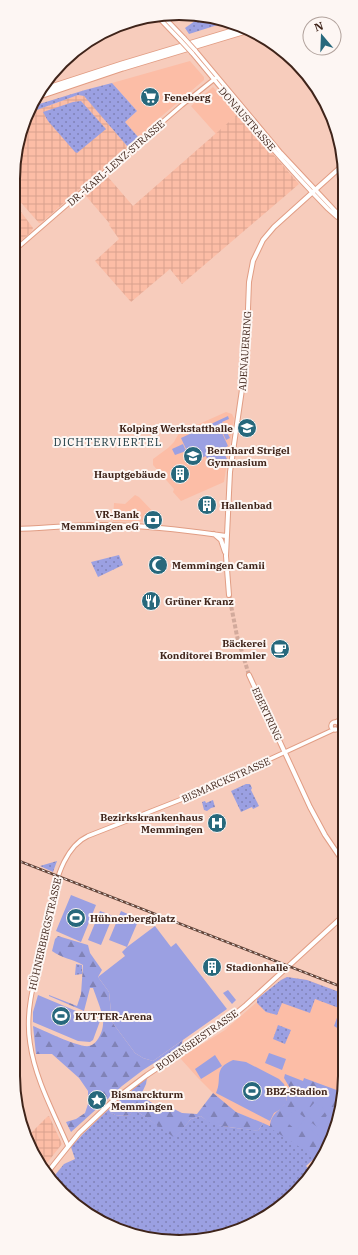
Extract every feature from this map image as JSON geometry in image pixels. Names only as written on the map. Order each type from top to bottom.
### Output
[{"type":"highway","points":[[48,89],[122,64],[235,30]]},
{"type":"highway","points":[[44,95],[123,68],[241,32]]},
{"type":"main road","name":"ADENAUERRING","points":[[226,536],[230,472],[246,362],[249,282],[253,262],[259,247],[267,234],[313,190],[338,169]]},
{"type":"main road","points":[[20,529],[101,525],[164,527],[226,536],[229,595]]},
{"type":"main road","points":[[214,534],[221,540],[226,556]]},
{"type":"main road","name":"EBERTRING","points":[[249,675],[314,816],[338,854]]},
{"type":"main road","name":"BODENSEESTRASSE","points":[[50,1169],[79,1133],[101,1112],[130,1088],[160,1066],[208,1035],[240,1010],[338,921]]},
{"type":"street","name":"DONAUSTRASSE","points":[[166,20],[215,79],[313,190],[338,214]]},
{"type":"street","name":"DONAUSTRASSE","points":[[162,21],[182,39]]},
{"type":"street","name":"DR.-KARL-LENZ-STRASSE","points":[[20,247],[179,108],[215,79]]},
{"type":"street","name":"BISMARCKSTRASSE","points":[[333,728],[332,724],[338,723]]},
{"type":"street","name":"BISMARCKSTRASSE","points":[[79,840],[115,824],[190,796],[285,753],[326,733],[333,728],[338,728]]},
{"type":"street","name":"HÜHNERBERGSTRASSE","points":[[68,1146],[34,1063],[29,1042],[28,1016],[30,997],[43,948],[56,884],[67,856],[79,840]]},
{"type":"shaded area","points":[[190,61],[204,77],[204,80],[150,126],[151,127],[139,138],[125,122],[137,111],[112,83]]},
{"type":"shaded area","points":[[213,87],[238,114],[216,134],[191,106]]},
{"type":"shaded area","points":[[78,95],[84,96],[128,147],[39,223],[20,202],[21,158],[28,128],[35,110]]},
{"type":"shaded area","points":[[238,114],[299,184],[182,284],[170,269],[131,302],[95,261],[119,239],[109,225],[110,224],[86,196],[108,177],[133,206]]},
{"type":"shaded area","points":[[20,210],[33,228],[31,232],[20,242]]},
{"type":"shaded area","name":"Bernhard Strigel Gymnasium","points":[[226,412],[232,414],[234,418],[224,482],[181,501],[173,492],[174,489],[153,465],[153,459],[174,442],[179,433]]},
{"type":"shaded area","points":[[135,495],[139,497],[159,518],[159,522],[113,521],[114,503],[125,504]]},
{"type":"shaded area","points":[[287,977],[307,980],[338,992],[338,1086],[334,1110],[274,1128],[236,1112],[217,1097],[180,1058],[225,1030]]},
{"type":"shaded area","points":[[49,1116],[62,1144],[47,1163],[41,1156],[31,1133]]},
{"type":"green space","points":[[195,21],[218,25],[189,34],[185,28]]},
{"type":"green space","points":[[112,83],[137,111],[125,122],[139,138],[128,147],[84,96],[78,95],[35,110],[38,104]]},
{"type":"green space","points":[[81,101],[106,129],[77,153],[48,121],[43,112],[73,102]]},
{"type":"green space","points":[[228,416],[229,419],[222,422],[230,438],[226,440],[218,424],[228,446],[222,449],[227,459],[210,467],[206,456],[192,462],[181,438]]},
{"type":"green space","points":[[183,444],[186,451],[175,455],[172,449]]},
{"type":"green space","points":[[119,555],[123,565],[98,577],[91,562]]},
{"type":"green space","points":[[246,784],[250,784],[252,788],[251,790],[259,806],[253,809],[252,807],[241,812],[231,791]]},
{"type":"green space","points":[[213,800],[215,807],[207,811],[204,810],[202,802],[205,801],[206,803]]},
{"type":"green space","points":[[57,861],[53,872],[40,866]]},
{"type":"green space","name":"Hühnerbergplatz","points":[[71,895],[96,905],[81,942],[56,931]]},
{"type":"green space","points":[[100,911],[113,916],[101,945],[88,940]]},
{"type":"green space","points":[[121,911],[139,919],[127,947],[109,940]]},
{"type":"green space","points":[[155,926],[171,947],[176,943],[227,1009],[153,1061],[143,1058],[135,1053],[112,1022],[109,992],[98,977],[125,956],[122,952]]},
{"type":"green space","points":[[58,936],[88,945],[90,953],[102,970],[98,977],[109,992],[112,1022],[135,1053],[143,1058],[153,1061],[183,1040],[181,1046],[143,1070],[122,1086],[71,1132],[66,1122],[76,1119],[85,1113],[88,1104],[88,1091],[79,1078],[52,1054],[36,1054],[33,1026],[70,1042],[89,1046],[95,1043],[100,1036],[103,1018],[93,988],[90,988],[84,1011],[49,996],[77,1006],[81,994],[83,965],[52,951],[55,939]]},
{"type":"green space","points":[[76,964],[82,965],[82,974],[75,975]]},
{"type":"green space","points":[[287,977],[307,980],[338,992],[338,1008],[315,999],[310,1013],[282,1003],[277,1015],[266,1012],[257,1003],[257,999]]},
{"type":"green space","points":[[228,990],[236,1000],[232,1004],[223,993]]},
{"type":"green space","name":"KUTTER-Arena","points":[[38,995],[100,1021],[93,1040],[90,1042],[78,1041],[33,1022],[33,1012]]},
{"type":"green space","points":[[338,1015],[338,1028],[334,1026]]},
{"type":"green space","points":[[278,1025],[291,1030],[285,1044],[273,1039]]},
{"type":"green space","points":[[269,1053],[286,1059],[282,1070],[265,1063]]},
{"type":"green space","points":[[215,1055],[222,1066],[201,1079],[195,1069]]},
{"type":"green space","name":"BBZ-Stadion","points":[[233,1060],[246,1062],[279,1079],[284,1084],[287,1095],[286,1103],[281,1109],[274,1113],[270,1121],[216,1093],[220,1070],[227,1063]]},
{"type":"green space","points":[[285,1074],[303,1081],[304,1078],[338,1090],[330,1127],[316,1157],[270,1128],[273,1116],[286,1102],[287,1089],[290,1088],[284,1078]]},
{"type":"green space","points":[[147,1078],[140,1097],[160,1108],[164,1104],[182,1113],[197,1114],[213,1093],[236,1112],[263,1123],[258,1131],[215,1125],[208,1122],[201,1116],[191,1119],[175,1138],[138,1112],[133,1111],[130,1115],[120,1116],[114,1115],[110,1112],[109,1109]]},
{"type":"green space","points":[[315,1102],[326,1111],[316,1123],[305,1113]]},
{"type":"green space","points":[[335,1106],[330,1127],[324,1141],[308,1127],[312,1123],[317,1127]]},
{"type":"green space","points":[[109,1109],[114,1115],[130,1115],[133,1110],[138,1112],[175,1137],[191,1119],[201,1116],[214,1123],[228,1127],[258,1131],[263,1123],[274,1128],[316,1157],[306,1166],[308,1168],[299,1181],[284,1196],[249,1219],[230,1227],[200,1234],[158,1234],[128,1227],[99,1214],[74,1196],[59,1181],[55,1175],[64,1164],[75,1159],[71,1147]]},
{"type":"green space","points":[[294,1109],[305,1118],[296,1130],[284,1120]]},
{"type":"tunnel","points":[[229,595],[237,636],[249,675]]},
{"type":"railway","points":[[20,861],[338,985]]},
{"type":"place","name":"Feneberg","points":[[150,97]]},
{"type":"place","name":"Kolping Werkstatthalle","points":[[247,428]]},
{"type":"place","name":"Bernhard Strigel Gymnasium","points":[[193,456]]},
{"type":"place","name":"Hauptgebäude","points":[[180,474]]},
{"type":"place","name":"Hallenbad","points":[[207,505]]},
{"type":"place","name":"VR-Bank Memmingen eG","points":[[153,520]]},
{"type":"place","name":"Memmingen Camii","points":[[158,565]]},
{"type":"place","name":"Grüner Kranz","points":[[151,601]]},
{"type":"place","name":"Bäckerei Konditorei Brommler","points":[[280,649]]},
{"type":"place","name":"Bezirkskrankenhaus Memmingen","points":[[217,823]]},
{"type":"place","name":"Hühnerbergplatz","points":[[76,918]]},
{"type":"place","name":"Stadionhalle","points":[[212,967]]},
{"type":"place","name":"KUTTER-Arena","points":[[61,1016]]},
{"type":"place","name":"BBZ-Stadion","points":[[252,1091]]},
{"type":"place","name":"Bismarckturm Memmingen","points":[[97,1100]]},
{"type":"district","name":"DICHTERVIERTEL","points":[[108,442]]}]
